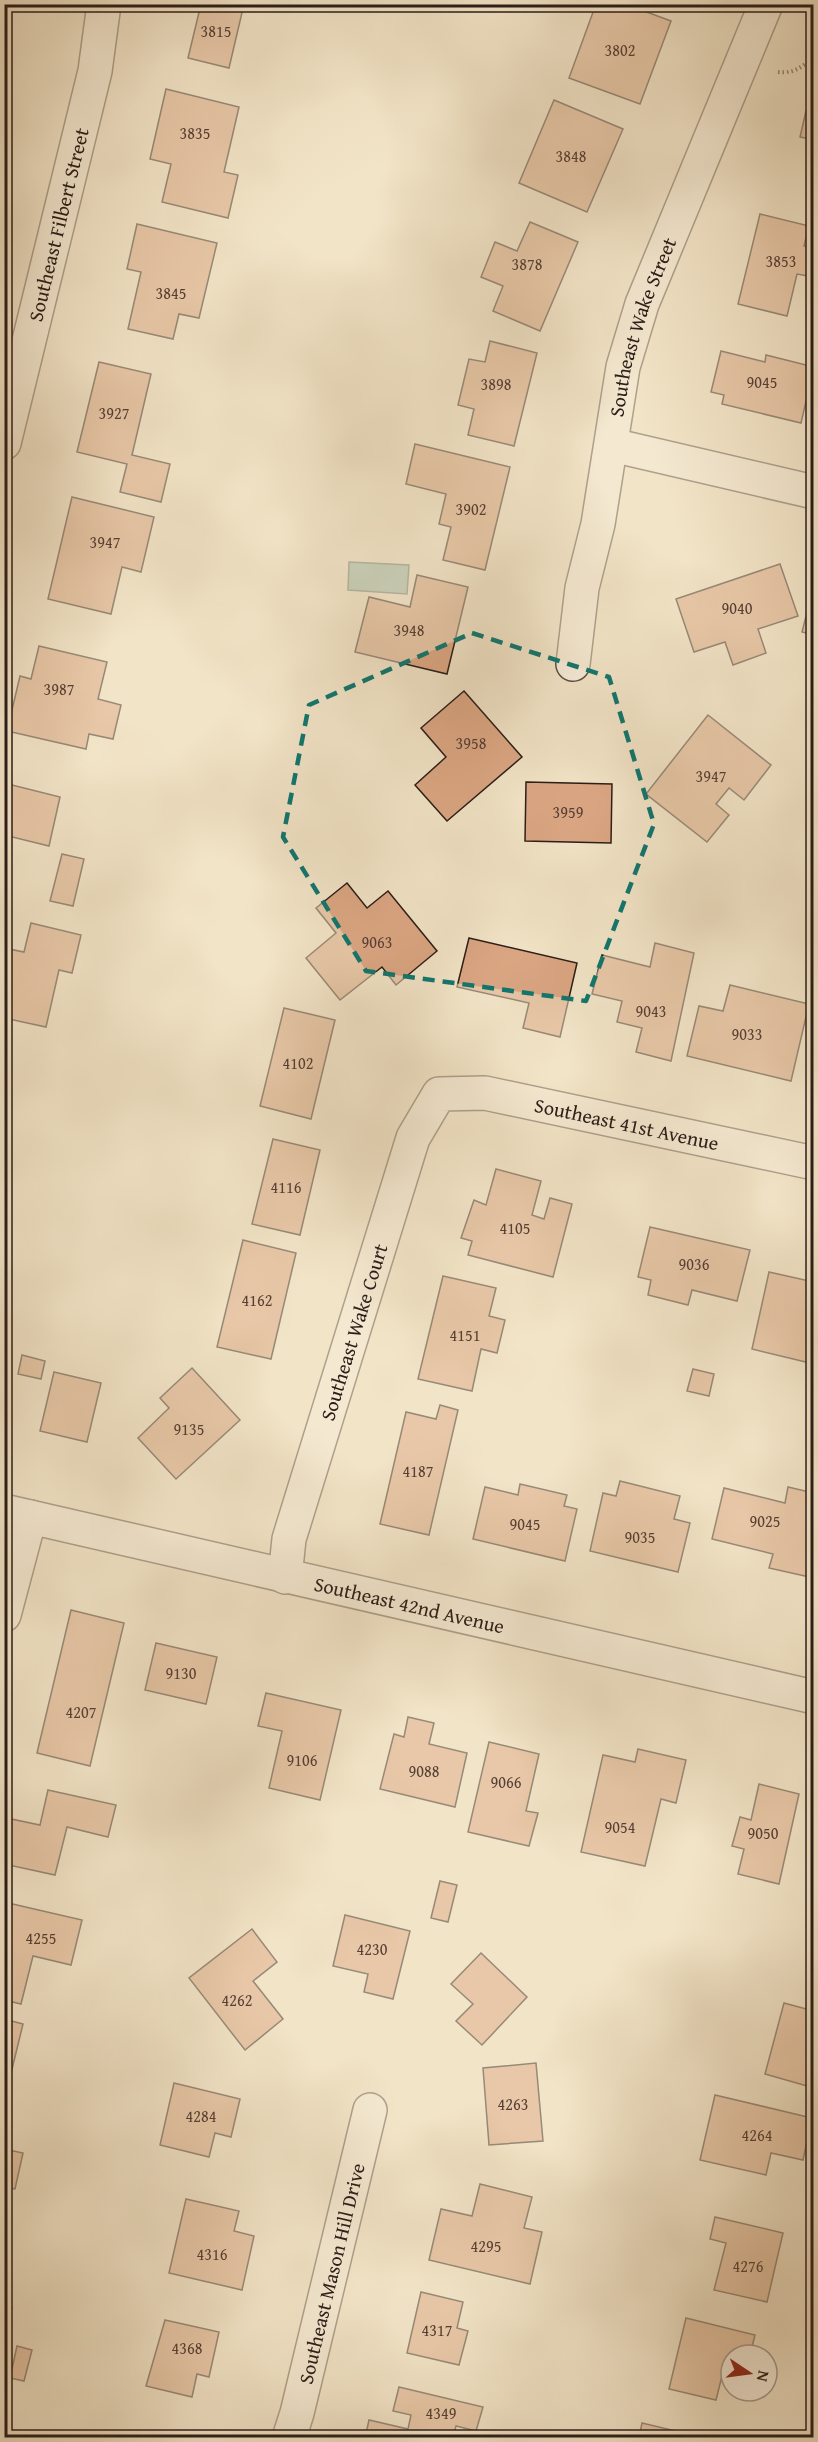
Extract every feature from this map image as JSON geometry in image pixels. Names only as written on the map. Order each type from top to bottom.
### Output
[{"type":"street","name":"Southeast Filbert Street","points":[[4,443],[95,71],[104,4]]},
{"type":"street","name":"Southeast Wake Street","points":[[573,664],[582,588],[598,524],[623,367],[642,304],[766,4]]},
{"type":"street","points":[[612,445],[813,492]]},
{"type":"street","name":"Southeast 41st Avenue","points":[[439,1094],[485,1093],[813,1163]]},
{"type":"street","name":"Southeast Wake Court","points":[[285,1577],[289,1539],[409,1149],[439,1094]]},
{"type":"street","points":[[4,1615],[17,1514]]},
{"type":"street","name":"Southeast 42nd Avenue","points":[[17,1514],[813,1697]]},
{"type":"street","name":"Southeast Mason Hill Drive","points":[[289,2438],[370,2110]]},
{"type":"highlighted area","points":[[472,633],[609,677],[654,824],[586,1001],[366,971],[283,837],[309,705]]},
{"type":"shaded area","points":[[349,562],[409,565],[407,594],[348,590]]},
{"type":"building","points":[[201,4],[244,4],[229,68],[188,58]]},
{"type":"building","points":[[596,4],[625,4],[671,21],[640,104],[569,78]]},
{"type":"building","points":[[166,89],[239,107],[224,172],[238,175],[228,218],[162,202],[171,164],[150,159]]},
{"type":"building","points":[[554,100],[623,129],[587,212],[519,183]]},
{"type":"building","points":[[806,111],[814,113],[814,140],[800,137]]},
{"type":"building","points":[[760,214],[809,226],[804,246],[814,248],[814,277],[797,274],[787,316],[738,304]]},
{"type":"building","points":[[530,222],[578,242],[540,331],[493,311],[503,286],[481,277],[495,242],[517,251]]},
{"type":"building","points":[[137,224],[217,243],[199,318],[179,314],[173,339],[128,329],[141,272],[127,269]]},
{"type":"building","points":[[490,341],[537,353],[514,446],[468,435],[474,409],[458,405],[469,359],[485,362]]},
{"type":"building","points":[[721,351],[765,362],[766,355],[814,367],[801,423],[722,404],[724,395],[711,392]]},
{"type":"building","points":[[99,362],[151,374],[132,455],[170,464],[161,502],[120,492],[127,464],[77,452]]},
{"type":"building","points":[[415,444],[510,467],[485,570],[443,560],[451,527],[439,524],[446,494],[406,484]]},
{"type":"building","points":[[72,497],[154,517],[141,572],[122,567],[111,614],[48,599]]},
{"type":"building","points":[[780,564],[798,616],[758,629],[766,653],[733,665],[725,642],[694,652],[676,599]]},
{"type":"building","points":[[417,575],[468,587],[447,674],[355,652],[369,597],[410,607]]},
{"type":"building","points":[[814,585],[814,635],[802,632]]},
{"type":"building","points":[[39,646],[107,662],[98,699],[121,705],[113,739],[89,734],[86,749],[7,731],[20,676],[31,679]]},
{"type":"building","points":[[464,691],[522,757],[447,821],[415,785],[446,757],[421,728]]},
{"type":"building","points":[[708,715],[771,765],[744,800],[729,788],[716,804],[729,815],[707,842],[646,794]]},
{"type":"building","points":[[526,782],[612,784],[611,843],[525,841]]},
{"type":"building","points":[[4,783],[60,797],[49,846],[4,835]]},
{"type":"building","points":[[62,854],[84,859],[73,906],[50,901]]},
{"type":"building","points":[[347,883],[367,908],[388,891],[437,951],[396,985],[382,967],[340,1000],[306,958],[336,933],[316,908]]},
{"type":"building","points":[[31,923],[81,935],[72,973],[59,970],[46,1027],[4,1018],[4,948],[24,952]]},
{"type":"building","points":[[469,938],[577,963],[560,1037],[523,1028],[529,1003],[457,987]]},
{"type":"building","points":[[655,943],[694,953],[671,1061],[636,1052],[642,1028],[617,1022],[622,1001],[592,994],[602,955],[650,967]]},
{"type":"building","points":[[730,985],[809,1004],[791,1081],[687,1056],[699,1006],[723,1011]]},
{"type":"building","points":[[284,1008],[335,1020],[311,1119],[260,1106]]},
{"type":"building","points":[[273,1139],[320,1150],[300,1235],[252,1224]]},
{"type":"building","points":[[496,1169],[541,1181],[532,1215],[544,1219],[550,1198],[572,1204],[553,1277],[468,1255],[472,1241],[461,1238],[474,1200],[486,1205]]},
{"type":"building","points":[[650,1227],[750,1250],[737,1301],[692,1290],[688,1305],[648,1295],[651,1280],[638,1277]]},
{"type":"building","points":[[243,1240],[296,1253],[271,1359],[217,1347]]},
{"type":"building","points":[[769,1272],[814,1282],[814,1364],[752,1349]]},
{"type":"building","points":[[443,1276],[496,1288],[489,1316],[505,1320],[497,1353],[481,1349],[472,1391],[418,1379]]},
{"type":"building","points":[[22,1355],[45,1361],[41,1379],[18,1374]]},
{"type":"building","points":[[192,1368],[240,1420],[176,1479],[138,1438],[169,1408],[160,1398]]},
{"type":"building","points":[[693,1369],[714,1374],[709,1396],[687,1391]]},
{"type":"building","points":[[54,1372],[101,1383],[87,1442],[40,1431]]},
{"type":"building","points":[[440,1405],[458,1410],[429,1535],[380,1524],[406,1412],[436,1419]]},
{"type":"building","points":[[620,1481],[680,1496],[674,1519],[690,1523],[678,1572],[590,1551],[603,1493],[616,1496]]},
{"type":"building","points":[[520,1484],[567,1495],[564,1506],[577,1509],[565,1561],[473,1539],[485,1487],[518,1495]]},
{"type":"building","points":[[788,1487],[814,1493],[814,1578],[769,1568],[773,1554],[712,1539],[724,1488],[785,1503]]},
{"type":"building","points":[[71,1610],[124,1623],[90,1766],[37,1753]]},
{"type":"building","points":[[156,1643],[217,1657],[206,1704],[145,1690]]},
{"type":"building","points":[[266,1693],[341,1710],[320,1800],[269,1788],[282,1731],[258,1726]]},
{"type":"building","points":[[408,1717],[434,1723],[429,1744],[467,1753],[455,1807],[380,1789],[394,1734],[404,1737]]},
{"type":"building","points":[[489,1742],[539,1754],[526,1811],[538,1813],[529,1846],[468,1832]]},
{"type":"building","points":[[638,1749],[686,1760],[676,1803],[661,1799],[645,1866],[581,1852],[603,1755],[635,1762]]},
{"type":"building","points":[[759,1784],[799,1794],[779,1884],[738,1874],[744,1849],[732,1846],[740,1817],[751,1820]]},
{"type":"building","points":[[48,1790],[116,1805],[108,1837],[67,1827],[55,1875],[4,1864],[4,1847],[11,1819],[40,1825]]},
{"type":"building","points":[[440,1881],[457,1885],[448,1922],[431,1918]]},
{"type":"building","points":[[4,1902],[82,1920],[71,1965],[33,1956],[21,2004],[4,2000]]},
{"type":"building","points":[[345,1915],[410,1931],[393,1999],[364,1992],[368,1974],[333,1966]]},
{"type":"building","points":[[252,1929],[277,1962],[253,1981],[283,2019],[245,2050],[189,1978]]},
{"type":"building","points":[[481,1953],[527,1997],[482,2045],[456,2021],[473,2004],[451,1984]]},
{"type":"building","points":[[784,2003],[814,2011],[814,2088],[765,2074]]},
{"type":"building","points":[[4,2019],[23,2024],[4,2102]]},
{"type":"building","points":[[536,2063],[543,2141],[489,2145],[483,2068]]},
{"type":"building","points":[[174,2083],[240,2099],[231,2137],[215,2133],[209,2157],[160,2145]]},
{"type":"building","points":[[715,2095],[812,2118],[803,2160],[771,2153],[766,2175],[700,2160]]},
{"type":"building","points":[[4,2149],[23,2153],[15,2189],[4,2187]]},
{"type":"building","points":[[480,2184],[532,2197],[524,2228],[542,2232],[530,2284],[429,2260],[441,2209],[472,2216]]},
{"type":"building","points":[[186,2199],[239,2211],[234,2231],[254,2236],[242,2290],[169,2273]]},
{"type":"building","points":[[715,2217],[783,2233],[767,2302],[714,2290],[726,2243],[710,2239]]},
{"type":"building","points":[[421,2292],[463,2302],[457,2328],[468,2331],[459,2365],[407,2353]]},
{"type":"building","points":[[4,2305],[12,2307],[4,2338]]},
{"type":"building","points":[[686,2318],[755,2335],[753,2343],[719,2343],[719,2388],[716,2400],[669,2389]]},
{"type":"building","points":[[165,2320],[219,2332],[209,2377],[197,2374],[192,2397],[146,2386]]},
{"type":"building","points":[[17,2346],[32,2350],[24,2381],[10,2378]]},
{"type":"building","points":[[399,2387],[483,2407],[476,2431],[456,2426],[453,2438],[365,2438],[369,2420],[408,2429],[411,2415],[393,2411]]},
{"type":"building","points":[[642,2423],[693,2435],[693,2438],[639,2438]]}]
